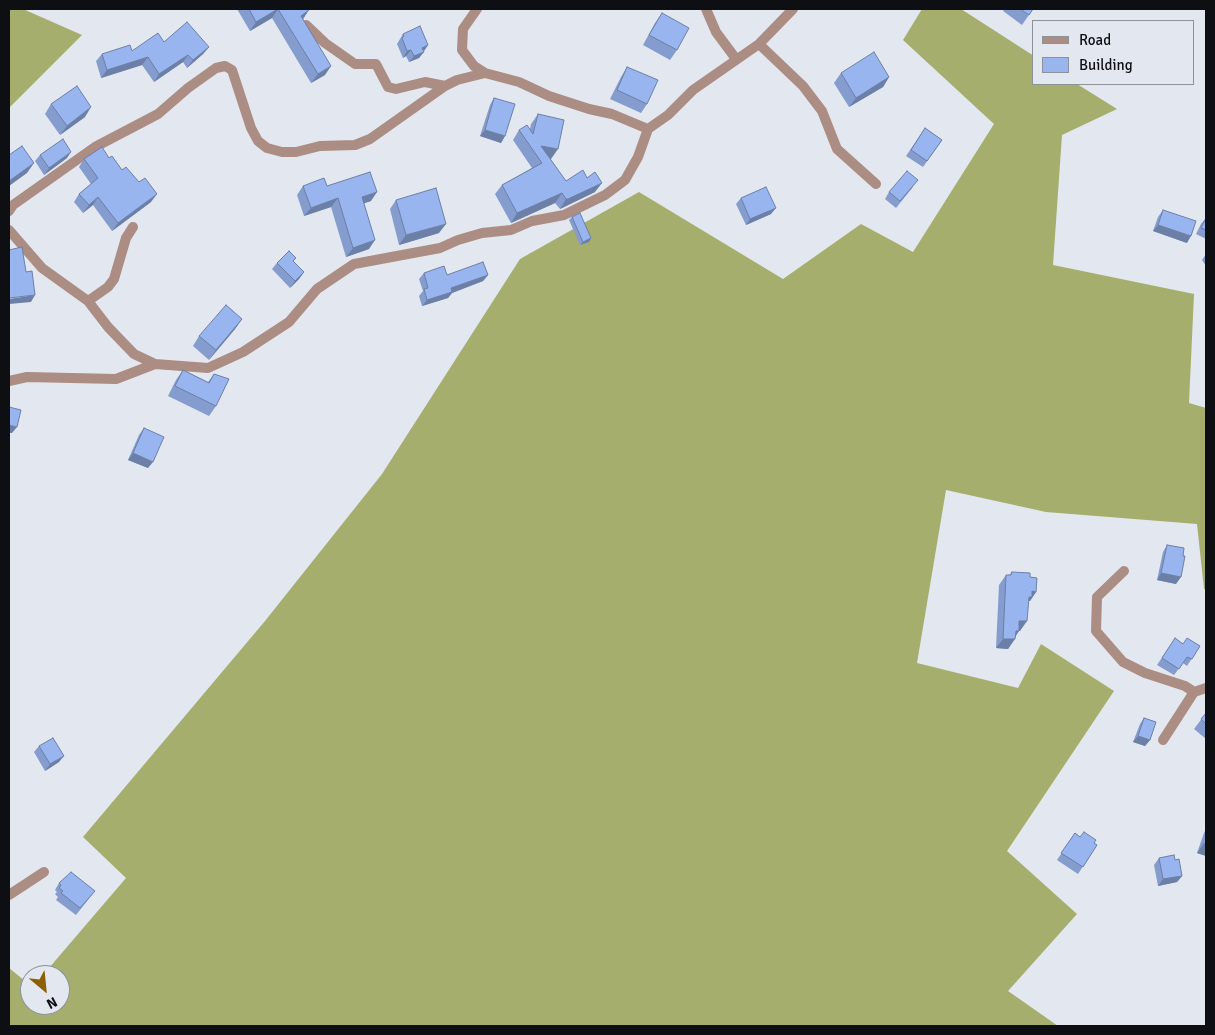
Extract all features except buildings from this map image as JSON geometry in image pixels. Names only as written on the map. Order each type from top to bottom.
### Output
[{"type":"street","points":[[478,9],[463,29],[462,50],[474,66],[485,74],[519,82],[549,96],[589,110],[612,114],[648,129]]},
{"type":"street","points":[[706,9],[716,32],[736,59]]},
{"type":"street","points":[[9,230],[42,268],[88,301],[108,327],[134,354],[155,364],[208,368],[243,352],[289,322],[317,289],[354,264],[440,248],[482,233],[511,230],[532,221],[564,216],[605,195],[625,180],[638,157],[648,129],[668,115],[693,90],[759,44],[793,9]]},
{"type":"street","points":[[306,25],[325,43],[355,64],[376,64],[388,87],[396,89],[425,82],[445,86]]},
{"type":"street","points":[[759,44],[803,86],[822,111],[837,149],[876,184]]},
{"type":"street","points":[[9,211],[13,205],[95,147],[158,114],[188,88],[216,68],[225,66],[232,70],[251,128],[258,140],[267,148],[282,152],[296,152],[320,146],[355,145],[445,86],[458,80],[485,74]]},
{"type":"street","points":[[88,301],[108,287],[114,279],[126,238],[133,227]]},
{"type":"street","points":[[9,381],[27,377],[116,379],[155,364]]},
{"type":"street","points":[[1124,571],[1097,598],[1096,630],[1123,662],[1145,673],[1185,686],[1194,692]]},
{"type":"street","points":[[1163,740],[1194,692],[1206,688]]},
{"type":"street","points":[[9,895],[44,872]]},
{"type":"green space","points":[[9,9],[23,9],[82,35],[9,108]]},
{"type":"green space","points":[[922,9],[961,9],[1032,55],[1032,85],[1079,85],[1117,109],[1062,135],[1053,265],[1194,294],[1189,403],[1206,408],[1206,590],[1204,589],[1197,524],[1046,512],[946,490],[917,663],[1018,688],[1041,644],[1114,691],[1007,851],[1077,914],[1008,991],[1058,1026],[9,1026],[9,968],[20,977],[20,1015],[70,1015],[70,965],[52,965],[126,878],[83,837],[265,621],[382,474],[520,259],[639,192],[783,279],[861,224],[913,252],[994,124],[903,40]]}]
